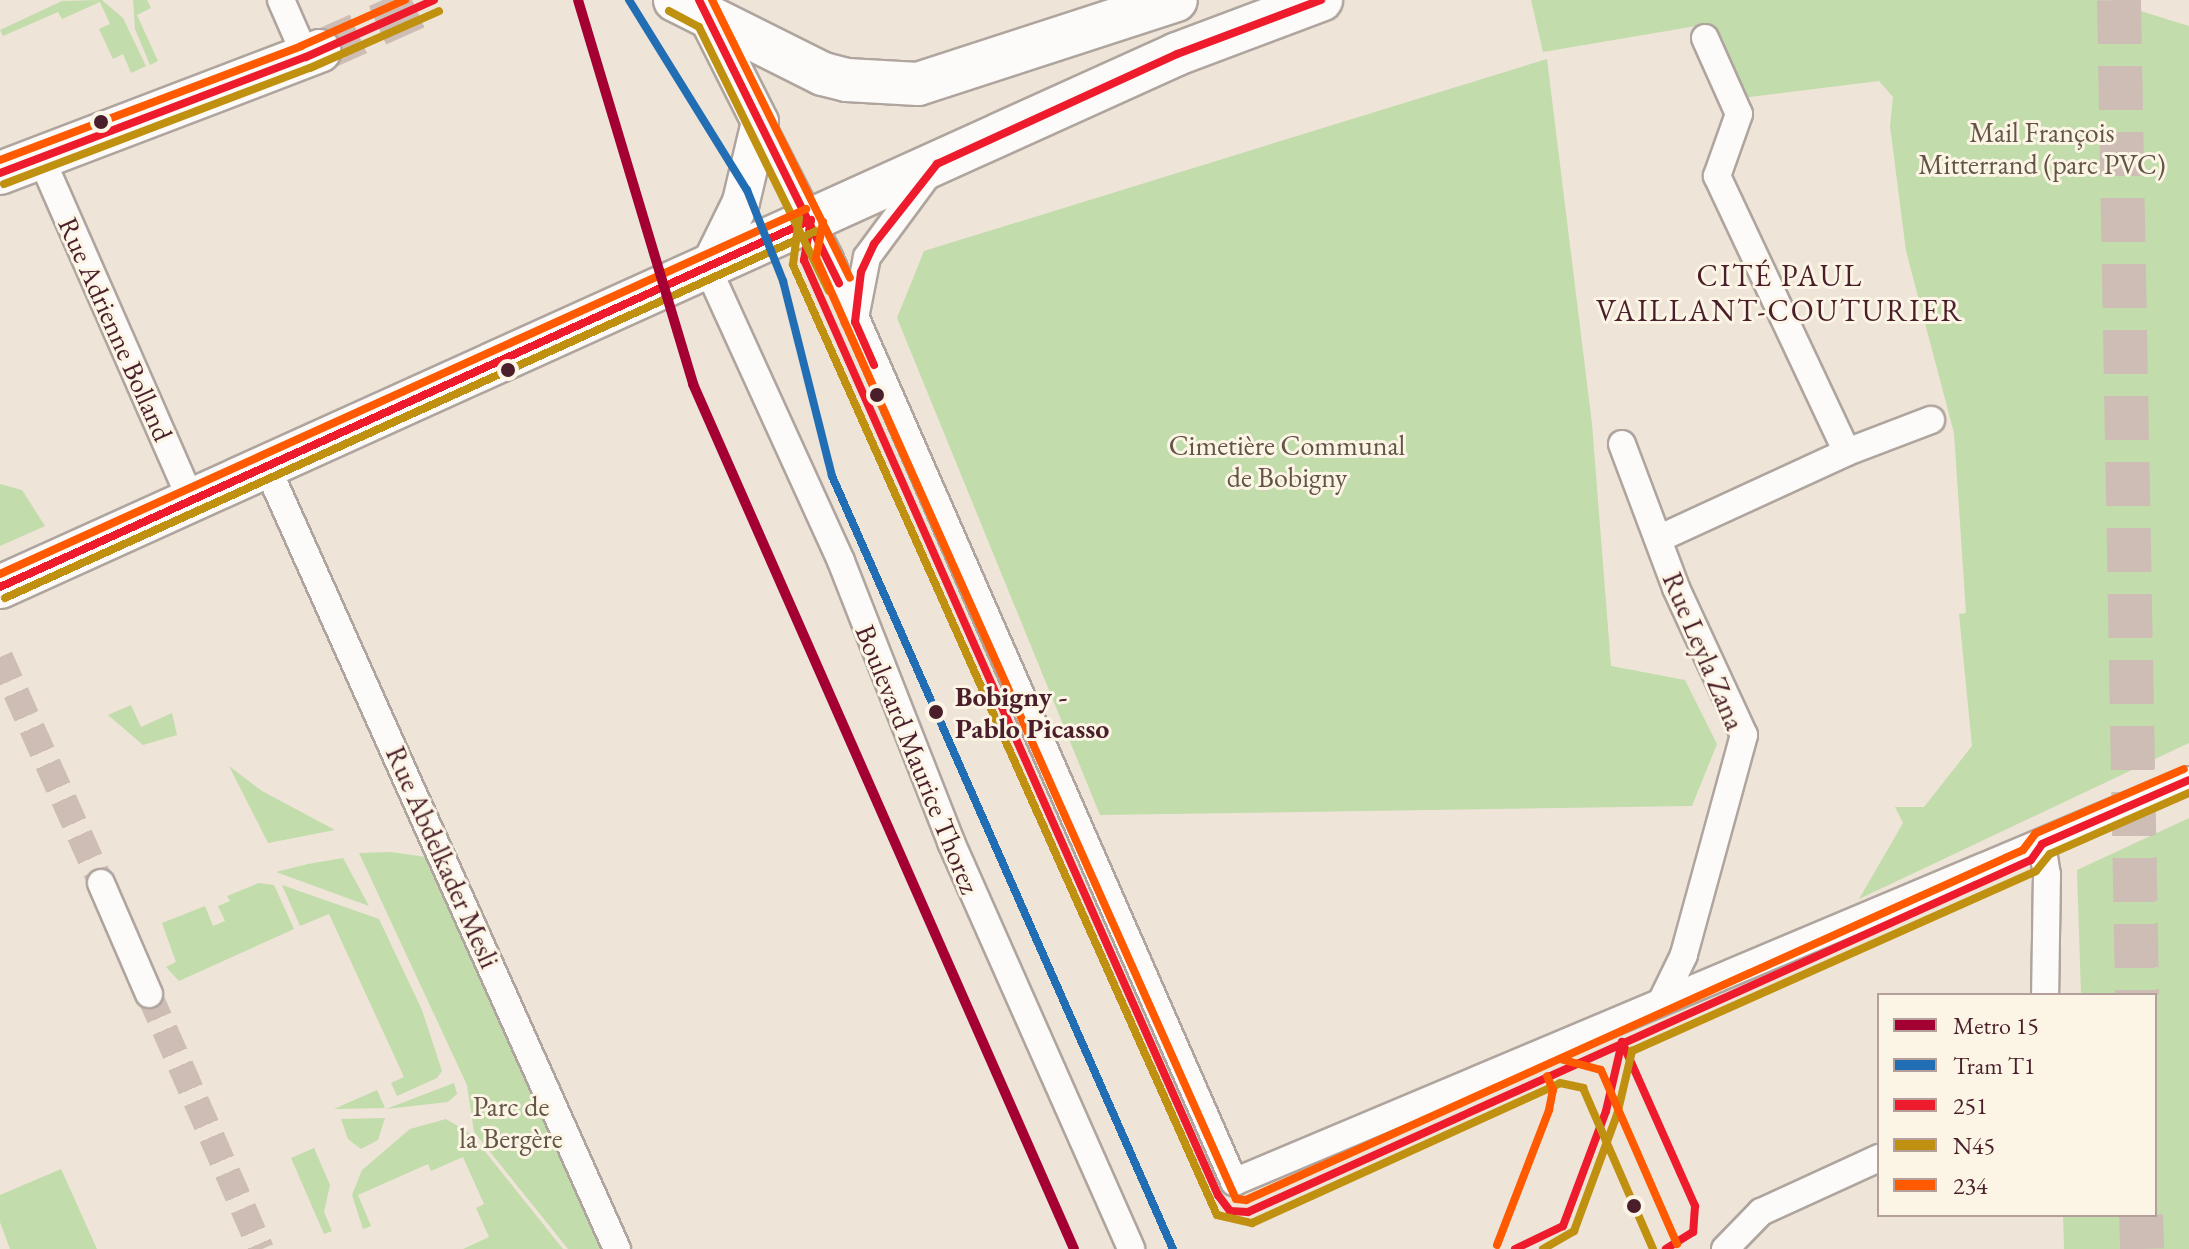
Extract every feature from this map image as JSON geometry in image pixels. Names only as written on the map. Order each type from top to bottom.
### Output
[{"type":"main road","points":[[694,6],[823,74],[847,80],[918,84],[1176,0]]},
{"type":"main road","points":[[0,587],[1177,54],[1321,0]]},
{"type":"main road","points":[[12,162],[313,54]]},
{"type":"street","points":[[281,0],[313,54]]},
{"type":"street","points":[[694,6],[811,220],[1234,1182],[1663,998],[2042,844],[2189,780]]},
{"type":"street","points":[[1705,38],[1739,114],[1717,176],[1847,452]]},
{"type":"street","points":[[708,269],[741,202],[760,122]]},
{"type":"street","name":"Rue Adrienne Bolland","points":[[12,162],[191,499]]},
{"type":"street","points":[[855,322],[867,257],[937,164]]},
{"type":"street","name":"Boulevard Maurice Thorez","points":[[708,269],[841,561],[951,842],[1131,1249]]},
{"type":"street","points":[[1658,539],[1847,452],[1931,420]]},
{"type":"street","name":"Rue Leyla Zana","points":[[1622,444],[1658,539],[1744,735],[1684,955],[1663,998]]},
{"type":"street","name":"Rue Abdelkader Mesli","points":[[266,465],[617,1249]]},
{"type":"street","points":[[2042,844],[2047,874],[2045,993]]},
{"type":"street","points":[[101,883],[149,994]]},
{"type":"street","points":[[1725,1249],[1761,1212],[1877,1159]]},
{"type":"green space","points":[[102,0],[123,18],[146,66],[131,73],[123,54],[113,59],[99,29],[110,24],[100,2],[62,19],[58,12],[3,36],[0,30],[62,1]]},
{"type":"green space","points":[[133,0],[147,0],[151,8],[137,15],[158,61],[150,65],[135,29]]},
{"type":"green space","name":"Mail François Mitterrand (parc PVC)","points":[[1531,0],[2105,0],[2189,26],[2189,743],[1859,899],[1903,823],[1895,807],[1924,807],[1972,746],[1959,614],[1966,613],[1954,433],[1906,251],[1890,126],[1893,97],[1879,81],[1741,98],[1708,24],[1543,52]]},
{"type":"green space","name":"Cimetière Communal de Bobigny","points":[[1547,59],[1592,424],[1611,666],[1685,680],[1717,744],[1692,806],[1100,815],[897,318],[924,251]]},
{"type":"green space","points":[[0,484],[22,490],[45,526],[0,546]]},
{"type":"green space","points":[[131,705],[141,727],[172,713],[177,735],[143,745],[108,715]]},
{"type":"green space","points":[[229,766],[262,791],[335,830],[268,843]]},
{"type":"green space","points":[[2189,818],[2189,1249],[2064,1249],[2063,1217],[2157,1217],[2157,993],[2081,993],[2077,870]]},
{"type":"green space","name":"Parc de la Bergère","points":[[391,852],[433,858],[608,1249],[568,1249],[474,1132],[467,1085],[359,853]]},
{"type":"green space","points":[[343,858],[369,906],[276,872],[308,864]]},
{"type":"green space","points":[[259,883],[274,885],[294,929],[179,981],[166,967],[176,962],[162,923],[205,906],[213,926],[225,921],[218,906],[230,901],[227,896]]},
{"type":"green space","points":[[282,885],[379,919],[422,1010],[442,1071],[437,1078],[397,1096],[391,1083],[404,1077],[329,914],[300,926]]},
{"type":"green space","points":[[454,1083],[457,1094],[448,1102],[386,1109]]},
{"type":"green space","points":[[377,1090],[385,1108],[334,1109]]},
{"type":"green space","points":[[385,1118],[378,1140],[361,1149],[348,1139],[341,1119]]},
{"type":"green space","points":[[446,1119],[471,1134],[563,1249],[463,1249],[489,1237],[476,1208],[484,1204],[463,1157],[431,1171],[428,1164],[358,1195],[371,1226],[363,1229],[352,1195],[362,1170],[410,1129]]},
{"type":"green space","points":[[314,1148],[330,1185],[324,1212],[332,1231],[324,1234],[291,1158]]},
{"type":"green space","points":[[61,1169],[97,1249],[10,1249],[0,1222],[0,1195]]},
{"type":"tunnel","points":[[320,51],[434,0]]},
{"type":"tunnel","points":[[2119,0],[2137,993]]},
{"type":"tunnel","points":[[0,657],[101,883]]},
{"type":"tunnel","points":[[149,994],[261,1249]]},
{"type":"tunnel","points":[[2141,1217],[2142,1249]]},
{"type":"metro line","name":"15","points":[[578,0],[693,384],[1074,1249]]},
{"type":"tram line","name":"T1","points":[[629,0],[747,190],[783,281],[832,476],[1173,1249]]},
{"type":"transit line","name":"234","points":[[0,160],[301,46],[405,0]]},
{"type":"transit line","name":"251","points":[[0,173],[306,57],[434,0]]},
{"type":"transit line","name":"251","points":[[699,0],[839,283]]},
{"type":"transit line","name":"234","points":[[712,0],[850,278]]},
{"type":"transit line","name":"251","points":[[874,365],[855,322],[861,272],[874,244],[937,164],[1177,54],[1321,0]]},
{"type":"transit line","name":"N45","points":[[4,184],[310,68],[439,11]]},
{"type":"transit line","name":"N45","points":[[669,11],[699,27],[829,291]]},
{"type":"transit line","name":"234","points":[[0,574],[806,209]]},
{"type":"transit line","name":"N45","points":[[799,218],[793,265],[1217,1215],[1252,1223],[1560,1083],[1583,1088],[1653,1249]]},
{"type":"transit line","name":"251","points":[[811,220],[804,260],[1218,1195],[1230,1211],[1248,1212],[2031,860],[2042,844],[2189,780]]},
{"type":"transit line","name":"251","points":[[0,587],[811,220]]},
{"type":"transit line","name":"234","points":[[823,222],[816,258],[1236,1199],[1246,1200],[2023,850],[2036,833],[2184,769]]},
{"type":"transit line","name":"N45","points":[[5,598],[816,231]]},
{"type":"transit line","name":"N45","points":[[1543,1249],[1574,1231],[1617,1115],[1632,1051],[2036,871],[2050,854],[2189,793]]},
{"type":"transit line","name":"251","points":[[1622,1042],[1695,1206],[1693,1232],[1666,1249]]},
{"type":"transit line","name":"251","points":[[1515,1249],[1563,1226],[1606,1111],[1622,1042]]},
{"type":"transit line","name":"234","points":[[1560,1059],[1601,1070],[1677,1244]]},
{"type":"transit line","name":"234","points":[[1497,1245],[1549,1110],[1553,1090],[1547,1076]]},
{"type":"place","name":"Bobigny - Pablo Picasso","points":[[936,712]]},
{"type":"district","name":"CITÉ PAUL VAILLANT-COUTURIER","points":[[1780,293]]}]
